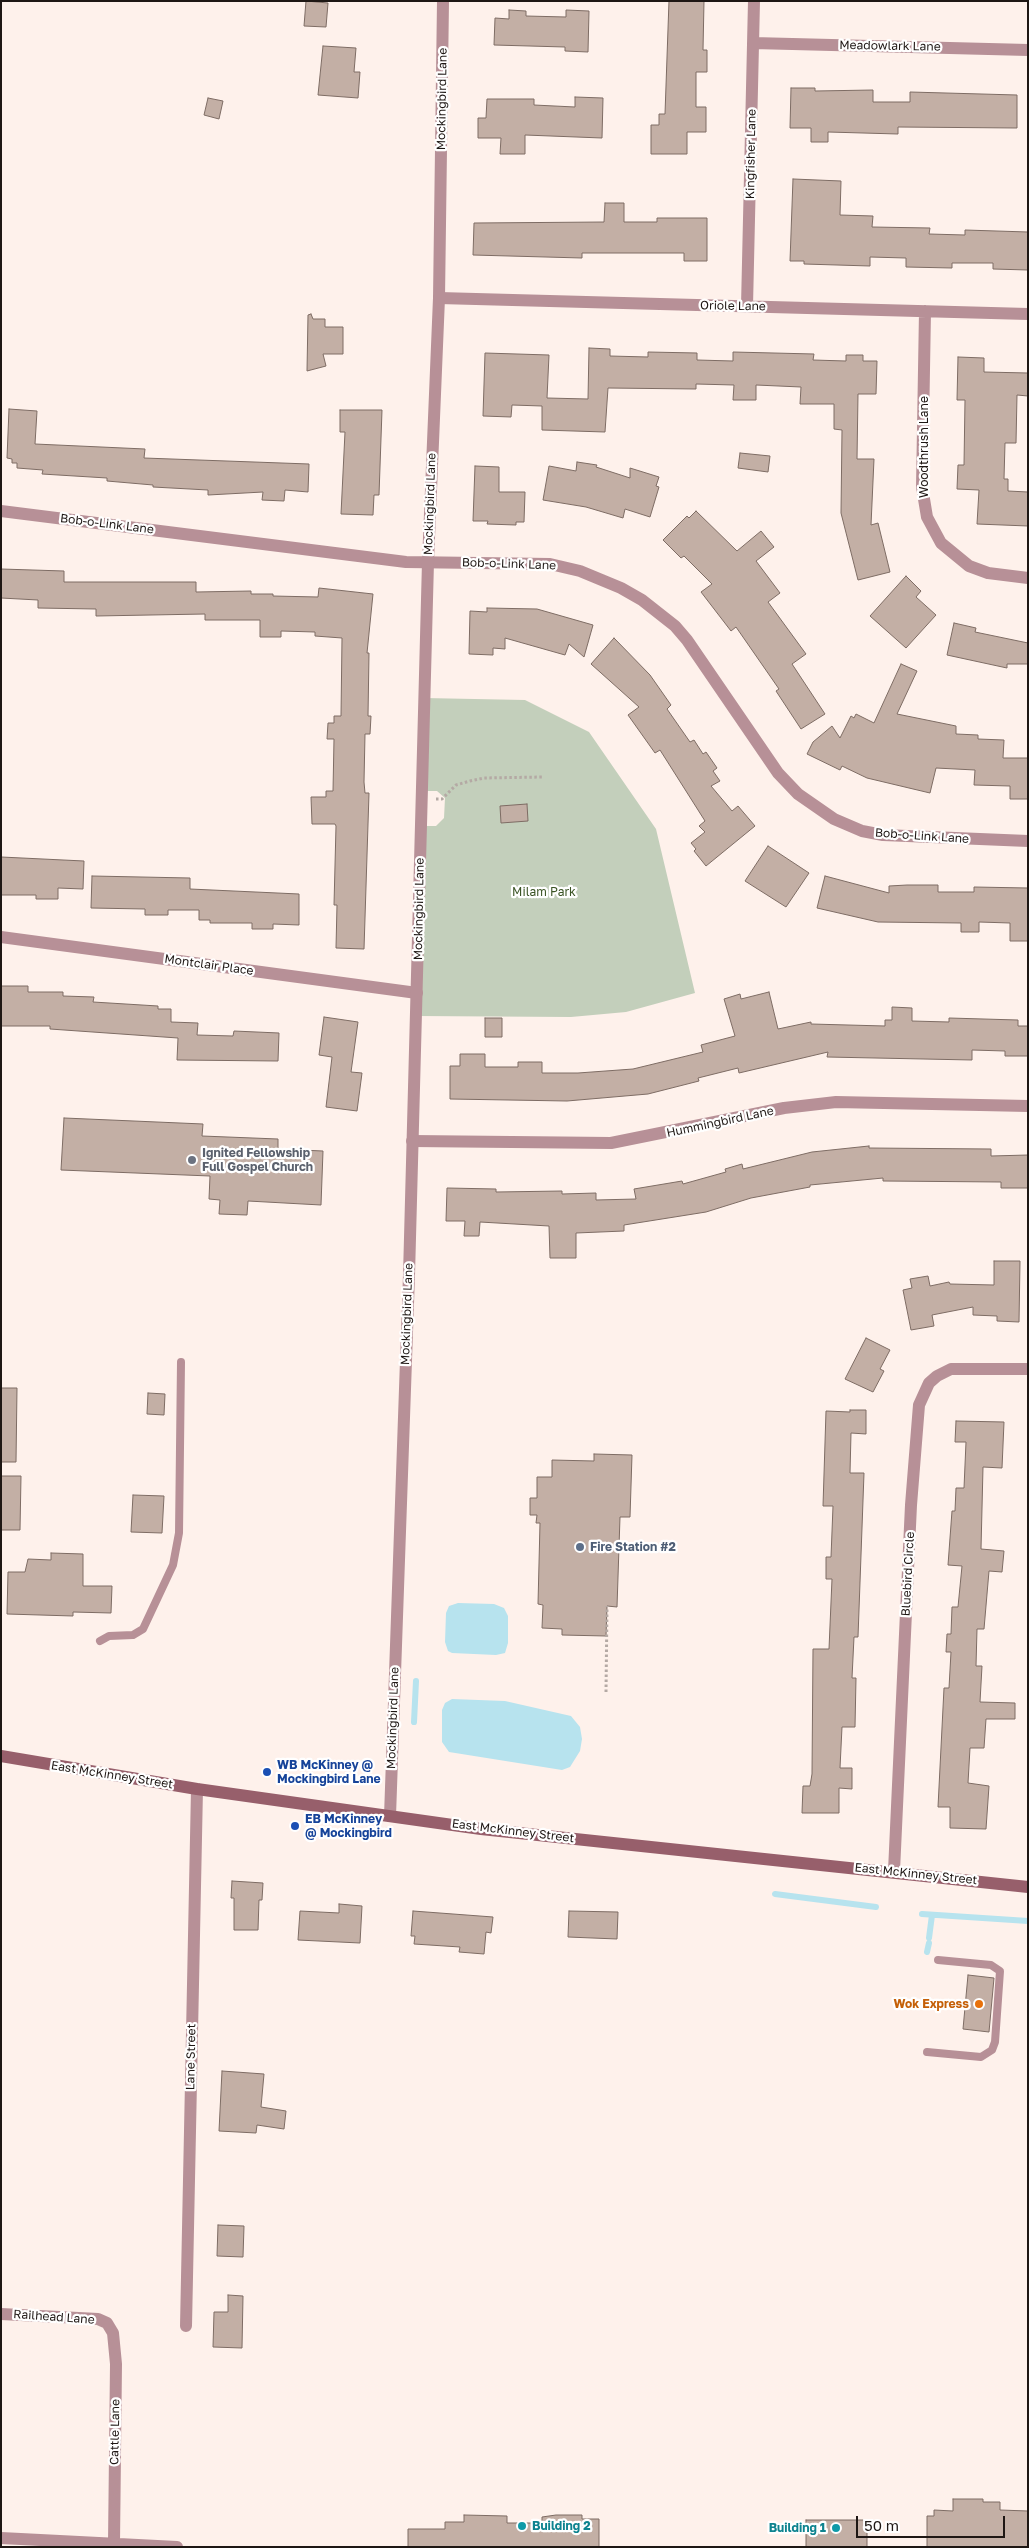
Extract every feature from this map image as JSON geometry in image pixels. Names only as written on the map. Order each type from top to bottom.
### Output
[{"type":"main road","name":"East McKinney Street","points":[[1,1756],[197,1789],[491,1830],[894,1871],[1028,1887]]},
{"type":"street","name":"Mockingbird Lane","points":[[390,1816],[417,993],[428,562],[439,298],[443,1]]},
{"type":"street","name":"Kingfisher Lane","points":[[747,306],[754,1]]},
{"type":"street","name":"Meadowlark Lane","points":[[753,42],[1028,50]]},
{"type":"street","name":"Oriole Lane","points":[[439,298],[1028,314]]},
{"type":"street","name":"Woodthrush Lane","points":[[925,311],[922,487],[927,517],[941,543],[969,566],[988,573],[1028,578]]},
{"type":"street","name":"Bob-o-Link Lane","points":[[1,511],[406,562],[550,564],[580,571],[621,588],[660,613],[687,640],[781,777],[807,802],[834,819],[856,829],[883,836],[1028,841]]},
{"type":"street","name":"Montclair Place","points":[[1,937],[417,993]]},
{"type":"street","name":"Hummingbird Lane","points":[[412,1141],[611,1143],[784,1108],[836,1102],[1028,1106]]},
{"type":"street","name":"Bluebird Circle","points":[[894,1871],[911,1505],[919,1405],[929,1383],[937,1376],[951,1369],[1028,1369]]},
{"type":"street","name":"Lane Street","points":[[186,2326],[197,1789]]},
{"type":"street","name":"Railhead Lane","points":[[1,2314],[88,2318],[107,2323]]},
{"type":"street","name":"Cattle Lane","points":[[107,2323],[113,2333],[116,2364],[114,2544]]},
{"type":"street","points":[[1,2538],[177,2547]]},
{"type":"lane","points":[[100,1641],[109,1636],[133,1635],[144,1629],[173,1564],[179,1534],[181,1362]]},
{"type":"lane","points":[[926,2052],[977,2057],[989,2053],[995,2042],[1000,1971],[994,1966],[938,1960]]},
{"type":"path","points":[[421,799],[442,799],[456,785],[477,780],[544,777]]},
{"type":"path","points":[[606,1692],[608,1606]]},
{"type":"green space","name":"Milam Park","points":[[424,698],[525,700],[589,732],[656,829],[695,993],[626,1012],[571,1017],[416,1016],[421,826],[436,826],[444,818],[445,798],[437,791],[422,791]]},
{"type":"water","points":[[458,1603],[494,1604],[504,1608],[508,1616],[508,1643],[505,1653],[496,1655],[452,1653],[448,1651],[445,1642],[446,1613],[449,1606]]},
{"type":"water","points":[[452,1699],[505,1701],[571,1716],[580,1727],[582,1739],[580,1751],[570,1767],[562,1770],[449,1752],[442,1742],[442,1710],[445,1703]]},
{"type":"building","points":[[306,1],[328,3],[326,27],[304,26]]},
{"type":"building","points":[[669,1],[704,1],[703,50],[707,50],[707,72],[696,72],[696,107],[706,107],[706,132],[687,132],[687,154],[651,154],[651,125],[659,125],[659,114],[665,114]]},
{"type":"building","points":[[509,10],[526,11],[526,16],[566,17],[566,10],[589,11],[588,52],[565,51],[565,47],[494,45],[495,18],[509,19]]},
{"type":"building","points":[[323,46],[356,48],[354,72],[360,72],[358,98],[318,95]]},
{"type":"building","points":[[791,88],[815,88],[815,91],[873,90],[873,102],[910,102],[910,92],[1017,95],[1017,128],[898,127],[898,134],[828,132],[828,142],[811,142],[811,128],[790,128]]},
{"type":"building","points":[[575,97],[603,98],[602,138],[525,135],[525,154],[500,154],[501,138],[478,138],[478,118],[486,118],[487,99],[534,99],[534,105],[575,107]]},
{"type":"building","points":[[208,98],[223,101],[219,119],[204,115]]},
{"type":"building","points":[[793,179],[841,181],[840,215],[873,216],[872,227],[930,228],[929,234],[965,235],[965,230],[1028,232],[1028,270],[993,269],[993,263],[952,263],[952,268],[906,267],[906,258],[870,257],[870,266],[804,264],[804,261],[790,261]]},
{"type":"building","points":[[605,203],[624,203],[624,222],[657,222],[657,218],[707,218],[707,261],[684,261],[684,253],[582,253],[582,258],[473,255],[474,223],[604,222]]},
{"type":"building","points":[[311,314],[313,319],[325,319],[325,327],[343,327],[343,354],[323,354],[326,366],[307,371],[308,315]]},
{"type":"building","points":[[589,348],[610,349],[610,356],[648,357],[648,352],[697,353],[697,360],[733,361],[733,352],[814,354],[813,360],[846,361],[846,355],[863,355],[863,361],[877,361],[876,394],[858,394],[857,459],[874,459],[871,525],[878,523],[890,572],[858,580],[841,513],[842,430],[834,429],[834,404],[800,404],[801,387],[756,385],[756,400],[733,400],[734,385],[696,384],[696,389],[608,388],[605,432],[542,430],[542,406],[512,405],[511,417],[483,416],[485,353],[549,355],[547,398],[588,399]]},
{"type":"building","points":[[958,357],[984,358],[984,372],[1028,373],[1028,396],[1017,395],[1016,443],[1005,443],[1004,479],[1008,479],[1008,491],[1028,492],[1028,526],[977,524],[979,490],[957,489],[958,465],[964,465],[965,400],[957,400]]},
{"type":"building","points":[[9,409],[37,411],[35,444],[145,449],[144,458],[309,464],[308,492],[285,490],[284,501],[262,500],[263,492],[208,495],[208,490],[153,487],[153,485],[107,481],[107,478],[42,474],[43,470],[17,468],[17,463],[12,463],[12,459],[7,458]]},
{"type":"building","points":[[340,410],[382,410],[379,495],[374,495],[373,515],[341,514],[345,432],[340,432]]},
{"type":"building","points":[[740,453],[770,456],[768,472],[738,468]]},
{"type":"building","points":[[577,462],[597,465],[596,467],[630,478],[630,468],[659,477],[656,486],[659,487],[650,517],[625,509],[623,518],[586,507],[543,500],[549,466],[576,471]]},
{"type":"building","points":[[475,466],[499,467],[499,492],[525,492],[524,522],[516,522],[516,525],[487,524],[488,521],[473,521]]},
{"type":"building","points":[[696,511],[737,551],[761,531],[774,547],[756,561],[780,593],[768,602],[806,654],[792,664],[825,714],[801,729],[776,691],[779,689],[736,627],[731,631],[701,592],[712,584],[684,556],[681,558],[663,540],[687,516],[689,518]]},
{"type":"building","points":[[1,569],[64,571],[64,582],[196,582],[196,592],[251,591],[251,594],[273,594],[273,596],[318,597],[319,588],[373,594],[367,653],[369,653],[368,716],[371,716],[370,734],[365,734],[364,782],[365,793],[369,793],[364,949],[336,948],[337,905],[334,905],[336,826],[335,824],[312,824],[311,797],[326,797],[326,791],[333,791],[334,739],[327,739],[328,723],[334,723],[334,716],[341,716],[342,638],[315,636],[315,632],[281,631],[281,637],[260,637],[260,620],[205,620],[205,614],[96,616],[96,609],[38,608],[38,600],[1,598]]},
{"type":"building","points":[[906,576],[921,591],[916,597],[936,615],[906,648],[870,616]]},
{"type":"building","points":[[487,608],[537,609],[593,625],[584,657],[569,644],[565,655],[505,638],[505,649],[493,648],[493,655],[469,654],[470,611],[487,612]]},
{"type":"building","points":[[954,623],[976,628],[975,632],[1028,643],[1028,664],[1007,664],[1007,668],[947,655]]},
{"type":"building","points":[[614,638],[650,675],[671,705],[667,709],[690,742],[694,740],[703,754],[706,752],[717,768],[713,771],[720,781],[711,786],[732,811],[738,806],[755,826],[706,866],[694,851],[696,849],[691,843],[705,832],[699,826],[705,821],[660,750],[655,753],[628,715],[639,707],[591,664]]},
{"type":"building","points":[[901,664],[917,671],[897,714],[956,726],[956,734],[978,735],[978,739],[1004,740],[1003,758],[1028,758],[1028,799],[1010,799],[1010,786],[974,785],[975,770],[936,768],[930,793],[867,778],[842,766],[840,770],[807,754],[813,742],[832,726],[840,738],[851,716],[854,718],[856,714],[874,723]]},
{"type":"building","points":[[527,804],[528,821],[501,823],[500,806]]},
{"type":"building","points":[[768,846],[809,873],[786,907],[745,881]]},
{"type":"building","points":[[1,857],[84,861],[83,889],[58,888],[58,899],[36,899],[36,895],[1,895]]},
{"type":"building","points":[[92,876],[190,878],[190,889],[299,894],[299,925],[273,924],[273,929],[252,929],[252,923],[210,923],[210,920],[199,920],[199,910],[168,910],[168,915],[145,915],[145,909],[91,908]]},
{"type":"building","points":[[825,876],[889,893],[889,886],[907,885],[938,885],[938,892],[974,892],[974,887],[1028,888],[1028,941],[1010,941],[1010,923],[979,922],[979,932],[961,932],[961,923],[878,922],[817,908]]},
{"type":"building","points":[[1,986],[28,986],[28,992],[63,992],[63,996],[94,997],[93,1002],[158,1006],[158,1009],[171,1009],[171,1022],[198,1023],[197,1035],[233,1036],[234,1031],[279,1033],[278,1061],[177,1060],[178,1038],[50,1029],[50,1026],[1,1026]]},
{"type":"building","points":[[769,992],[778,1029],[811,1022],[811,1024],[885,1026],[885,1020],[892,1020],[892,1007],[912,1008],[912,1021],[949,1022],[949,1018],[1018,1020],[1018,1026],[1028,1026],[1028,1056],[1005,1056],[1005,1051],[972,1050],[972,1060],[827,1057],[828,1052],[739,1073],[738,1068],[698,1078],[699,1081],[648,1094],[567,1101],[450,1099],[450,1066],[460,1066],[460,1054],[485,1054],[485,1067],[518,1067],[518,1062],[542,1062],[542,1073],[578,1073],[633,1069],[703,1052],[701,1045],[735,1036],[724,999],[740,994],[741,999]]},
{"type":"building","points":[[324,1017],[358,1022],[351,1072],[362,1073],[357,1111],[326,1107],[332,1057],[319,1055]]},
{"type":"building","points":[[485,1018],[502,1018],[502,1037],[485,1037]]},
{"type":"building","name":"Ignited Fellowship Full Gospel Church","points":[[64,1118],[203,1124],[202,1136],[278,1139],[278,1149],[323,1151],[321,1205],[248,1201],[247,1215],[219,1214],[220,1200],[209,1199],[210,1176],[61,1170]]},
{"type":"building","points":[[869,1146],[869,1148],[991,1149],[991,1156],[1028,1155],[1028,1188],[1001,1188],[1001,1182],[883,1181],[883,1178],[810,1185],[810,1187],[751,1198],[706,1212],[624,1225],[624,1231],[576,1233],[576,1258],[550,1258],[549,1226],[480,1222],[479,1236],[464,1236],[465,1221],[446,1221],[447,1188],[496,1189],[496,1192],[562,1191],[562,1194],[596,1193],[596,1200],[636,1199],[634,1189],[682,1181],[683,1184],[726,1172],[725,1169],[742,1164],[743,1169],[812,1152]]},
{"type":"building","points":[[994,1261],[1020,1261],[1019,1322],[997,1321],[997,1316],[973,1315],[973,1307],[932,1315],[934,1326],[911,1330],[903,1290],[912,1288],[910,1279],[928,1276],[930,1286],[949,1282],[950,1284],[994,1285]]},
{"type":"building","points":[[866,1338],[890,1350],[880,1369],[884,1371],[873,1392],[845,1379]]},
{"type":"building","points":[[1,1388],[17,1388],[16,1462],[1,1462]]},
{"type":"building","points":[[148,1393],[165,1394],[164,1415],[147,1414]]},
{"type":"building","points":[[850,1410],[866,1410],[866,1434],[851,1433],[850,1473],[864,1473],[858,1637],[854,1637],[852,1678],[856,1678],[855,1727],[842,1727],[840,1768],[852,1768],[852,1789],[839,1788],[839,1813],[802,1813],[803,1786],[810,1786],[812,1774],[813,1649],[829,1649],[832,1579],[826,1579],[826,1557],[831,1557],[833,1506],[823,1506],[826,1411],[850,1412]]},
{"type":"building","points":[[956,1421],[1004,1422],[1002,1468],[983,1467],[981,1549],[1004,1551],[1002,1572],[989,1571],[984,1629],[977,1629],[976,1666],[982,1666],[980,1702],[1015,1703],[1015,1719],[986,1719],[984,1748],[970,1748],[968,1783],[989,1786],[986,1829],[950,1828],[950,1807],[938,1807],[944,1688],[949,1688],[951,1652],[946,1652],[947,1634],[951,1634],[952,1607],[958,1607],[962,1566],[948,1565],[952,1511],[955,1511],[956,1488],[964,1488],[966,1442],[955,1442]]},
{"type":"building","name":"Fire Station #2","points":[[594,1454],[632,1455],[630,1517],[620,1517],[617,1607],[607,1606],[606,1636],[562,1635],[562,1629],[542,1628],[543,1605],[538,1604],[540,1523],[536,1523],[537,1515],[530,1515],[530,1498],[537,1498],[537,1477],[552,1477],[552,1460],[594,1461]]},
{"type":"building","points":[[1,1476],[21,1476],[20,1530],[1,1530]]},
{"type":"building","points":[[133,1495],[164,1496],[162,1533],[131,1532]]},
{"type":"building","points":[[51,1553],[83,1554],[83,1586],[112,1586],[111,1613],[73,1612],[73,1616],[7,1614],[8,1572],[25,1572],[28,1559],[51,1560]]},
{"type":"building","points":[[232,1881],[263,1883],[262,1900],[259,1900],[258,1930],[234,1930],[234,1898],[231,1898]]},
{"type":"building","points":[[339,1904],[362,1906],[360,1943],[298,1940],[300,1911],[339,1913]]},
{"type":"building","points":[[413,1911],[493,1917],[491,1933],[486,1932],[484,1954],[459,1952],[460,1947],[414,1944],[415,1936],[411,1936]]},
{"type":"building","points":[[569,1911],[618,1912],[617,1939],[568,1937]]},
{"type":"building","name":"Wok Express","points":[[968,1975],[994,1978],[989,2032],[963,2029]]},
{"type":"building","points":[[222,2071],[264,2074],[261,2107],[286,2111],[284,2129],[257,2125],[256,2133],[219,2131]]},
{"type":"building","points":[[218,2225],[244,2226],[243,2257],[217,2256]]},
{"type":"building","points":[[228,2295],[243,2296],[242,2348],[213,2347],[214,2312],[228,2312]]},
{"type":"building","points":[[953,2499],[983,2499],[983,2502],[1000,2502],[1000,2510],[1028,2511],[1028,2547],[927,2547],[927,2516],[934,2516],[934,2510],[953,2511]]},
{"type":"building","name":"Building 2","points":[[464,2515],[507,2516],[507,2523],[542,2523],[542,2517],[556,2515],[582,2515],[582,2519],[599,2519],[599,2547],[408,2547],[408,2529],[445,2529],[445,2522],[464,2522]]},
{"type":"building","name":"Building 1","points":[[806,2520],[867,2520],[867,2547],[806,2547]]},
{"type":"waterway","points":[[414,1722],[416,1681]]},
{"type":"waterway","points":[[775,1894],[876,1907]]},
{"type":"waterway","points":[[922,1914],[1028,1921]]},
{"type":"waterway","points":[[929,1938],[932,1915]]},
{"type":"waterway","points":[[927,1952],[929,1943]]},
{"type":"place","name":"Ignited Fellowship Full Gospel Church","points":[[192,1160]]},
{"type":"place","name":"Fire Station #2","points":[[580,1547]]},
{"type":"place","name":"WB McKinney @ Mockingbird Lane","points":[[267,1772]]},
{"type":"place","name":"EB McKinney @ Mockingbird","points":[[295,1826]]},
{"type":"place","name":"Wok Express","points":[[979,2004]]},
{"type":"place","name":"Building 2","points":[[522,2526]]},
{"type":"place","name":"Building 1","points":[[836,2528]]}]
